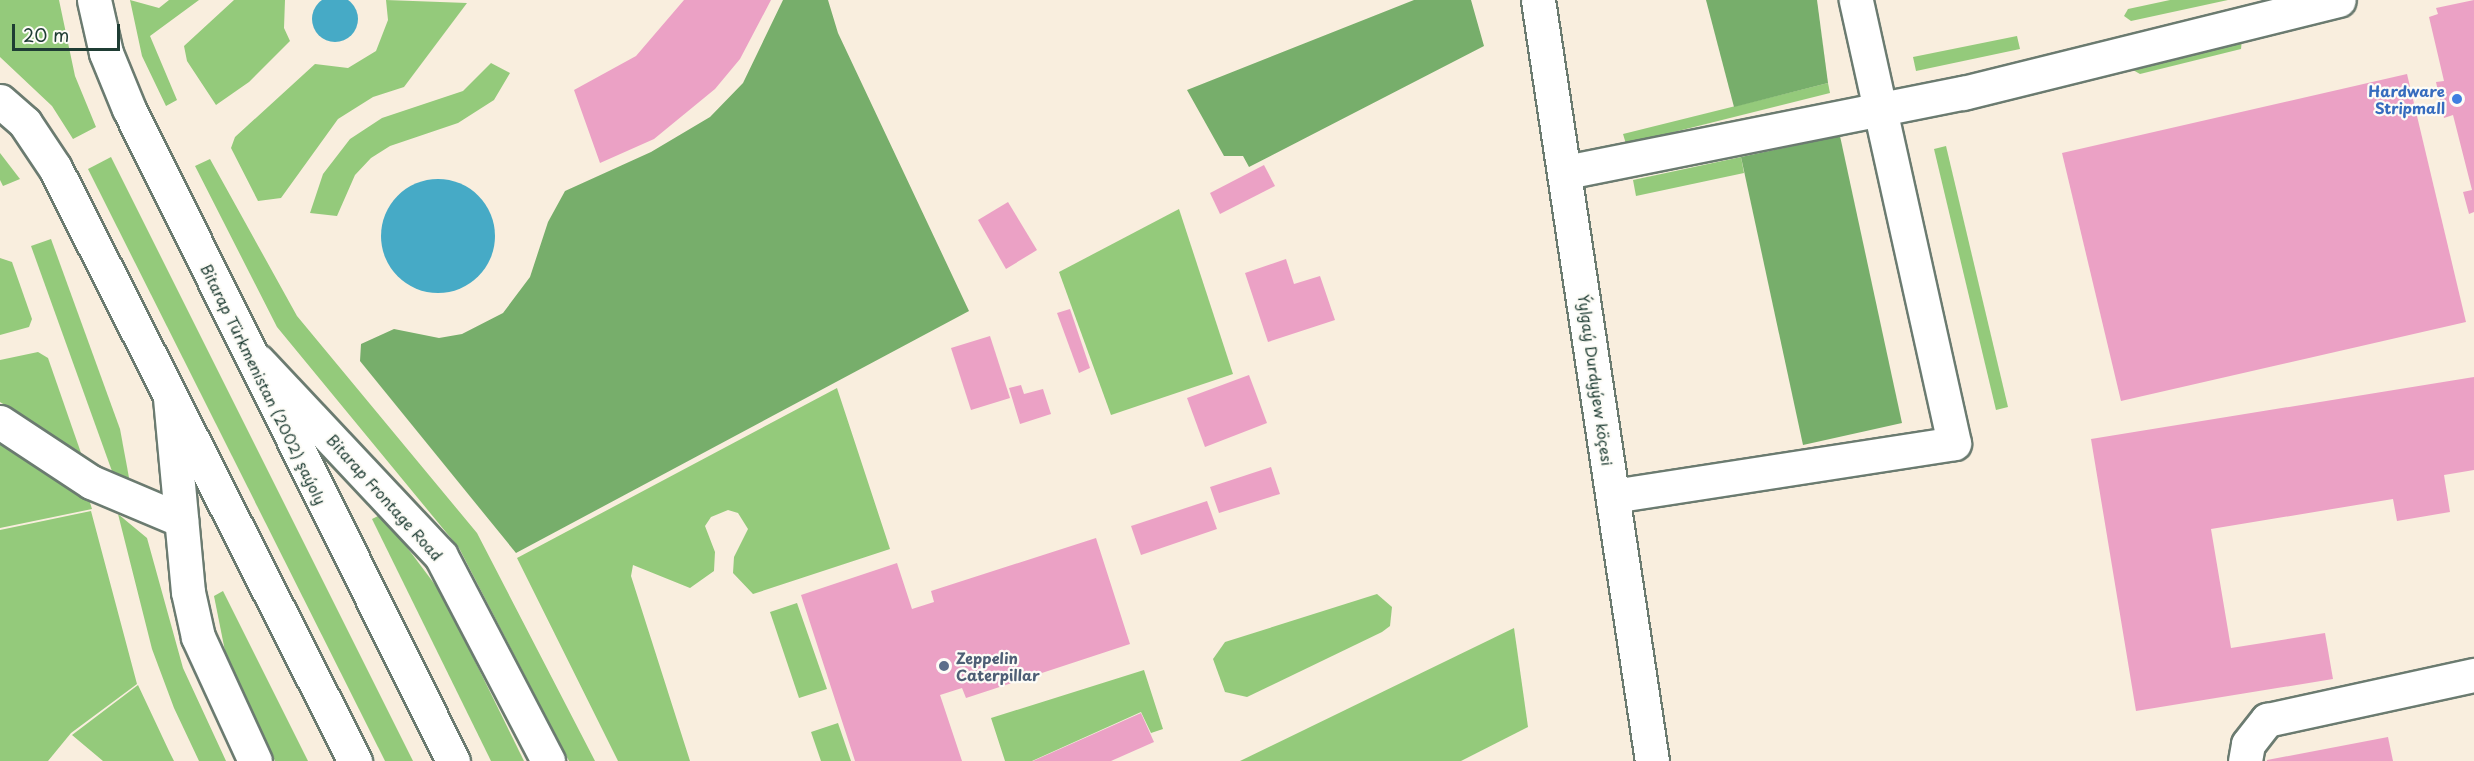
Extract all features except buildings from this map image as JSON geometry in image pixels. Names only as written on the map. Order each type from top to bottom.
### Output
[{"type":"street","name":"Bitarap Türkmenistan (2002) şaýoly","points":[[94,0],[106,53],[129,109],[245,347],[453,761]]},
{"type":"street","name":"Ýylgaý Durdyýew köçesi","points":[[1538,0],[1566,172],[1652,761]]},
{"type":"street","points":[[1613,496],[1954,443],[1856,0]]},
{"type":"street","points":[[1566,172],[1881,107],[1963,93],[2339,0]]},
{"type":"street","points":[[0,100],[25,123],[56,168],[355,761]]},
{"type":"street","name":"Bitarap Frontage Road","points":[[245,347],[441,556],[548,761]]},
{"type":"street","points":[[170,398],[181,520],[198,637],[255,761]]},
{"type":"street","points":[[0,422],[91,482],[181,520]]},
{"type":"street","points":[[2245,761],[2248,744],[2267,720],[2474,675]]},
{"type":"green space","points":[[0,0],[59,0],[75,76],[96,127],[73,139],[52,106],[0,57]]},
{"type":"green space","points":[[130,0],[159,8],[169,0],[199,0],[150,36],[177,100],[166,106],[142,56]]},
{"type":"green space","points":[[234,0],[285,0],[284,28],[290,41],[249,82],[216,105],[187,61],[184,46]]},
{"type":"green space","points":[[386,0],[467,3],[404,87],[373,97],[338,119],[281,198],[258,201],[231,148],[235,137],[315,64],[348,68],[376,51],[388,20]]},
{"type":"green space","points":[[783,0],[828,0],[838,33],[969,311],[516,553],[360,361],[361,344],[394,329],[439,338],[462,334],[503,313],[530,277],[548,222],[565,191],[651,152],[710,117],[743,83]]},
{"type":"green space","points":[[1414,0],[1471,0],[1484,46],[1249,167],[1243,156],[1224,156],[1187,90]]},
{"type":"green space","points":[[1706,0],[1817,0],[1828,83],[1734,107]]},
{"type":"green space","points":[[2170,0],[2228,0],[2131,21],[2124,16],[2128,9]]},
{"type":"green space","points":[[2017,36],[2020,49],[1916,71],[1913,57]]},
{"type":"green space","points":[[2242,39],[2241,49],[2140,74],[2133,70]]},
{"type":"green space","points":[[491,63],[510,73],[494,100],[458,123],[390,146],[371,158],[355,175],[337,216],[310,213],[323,174],[350,139],[382,118],[463,91]]},
{"type":"green space","points":[[1828,83],[1830,93],[1626,144],[1623,134]]},
{"type":"green space","points":[[1840,136],[1902,423],[1803,445],[1741,157]]},
{"type":"green space","points":[[1946,146],[2008,407],[1996,410],[1934,149]]},
{"type":"green space","points":[[0,153],[20,179],[3,186],[0,180]]},
{"type":"green space","points":[[111,157],[413,761],[385,761],[88,169]]},
{"type":"green space","points":[[1741,157],[1744,173],[1636,196],[1633,180]]},
{"type":"green space","points":[[210,159],[297,316],[477,533],[595,761],[569,761],[459,548],[277,327],[195,166]]},
{"type":"green space","points":[[1179,209],[1233,374],[1111,415],[1059,272]]},
{"type":"green space","points":[[51,239],[120,429],[130,483],[113,474],[31,246]]},
{"type":"green space","points":[[0,258],[12,262],[32,319],[29,327],[0,335]]},
{"type":"green space","points":[[38,352],[48,358],[81,453],[0,402],[0,360]]},
{"type":"green space","points":[[837,388],[890,549],[753,594],[733,573],[734,557],[748,529],[738,513],[728,510],[711,517],[705,526],[715,552],[714,571],[690,588],[633,565],[631,576],[690,761],[618,761],[517,558]]},
{"type":"green space","points":[[0,441],[88,496],[92,509],[0,528]]},
{"type":"green space","points":[[91,511],[137,684],[71,733],[48,761],[0,761],[0,530]]},
{"type":"green space","points":[[118,514],[147,538],[183,668],[226,761],[199,761],[174,708],[152,649]]},
{"type":"green space","points":[[382,514],[442,594],[524,761],[491,761],[372,519]]},
{"type":"green space","points":[[223,591],[308,761],[275,761],[229,671],[214,596]]},
{"type":"green space","points":[[1377,594],[1392,607],[1390,626],[1382,632],[1247,697],[1225,692],[1213,659],[1225,642]]},
{"type":"green space","points":[[797,603],[827,689],[799,698],[770,612]]},
{"type":"green space","points":[[1514,628],[1528,727],[1461,761],[1240,761]]},
{"type":"green space","points":[[1144,670],[1163,729],[1151,733],[1141,712],[1032,761],[1005,761],[991,718]]},
{"type":"green space","points":[[138,685],[174,761],[103,761],[72,735]]},
{"type":"green space","points":[[838,723],[851,761],[821,761],[811,732]]},
{"type":"water","points":[[340,-4],[352,2],[357,10],[357,28],[352,36],[344,41],[330,42],[318,36],[313,28],[312,14],[318,2],[326,-3]]},
{"type":"water","points":[[438,179],[460,183],[479,195],[491,214],[495,236],[491,258],[479,277],[460,289],[438,293],[416,289],[397,277],[385,258],[381,236],[385,214],[397,195],[416,183]]},
{"type":"place","name":"Hardware Stripmall","points":[[2457,99]]},
{"type":"place","name":"Zeppelin Caterpillar","points":[[944,666]]}]
